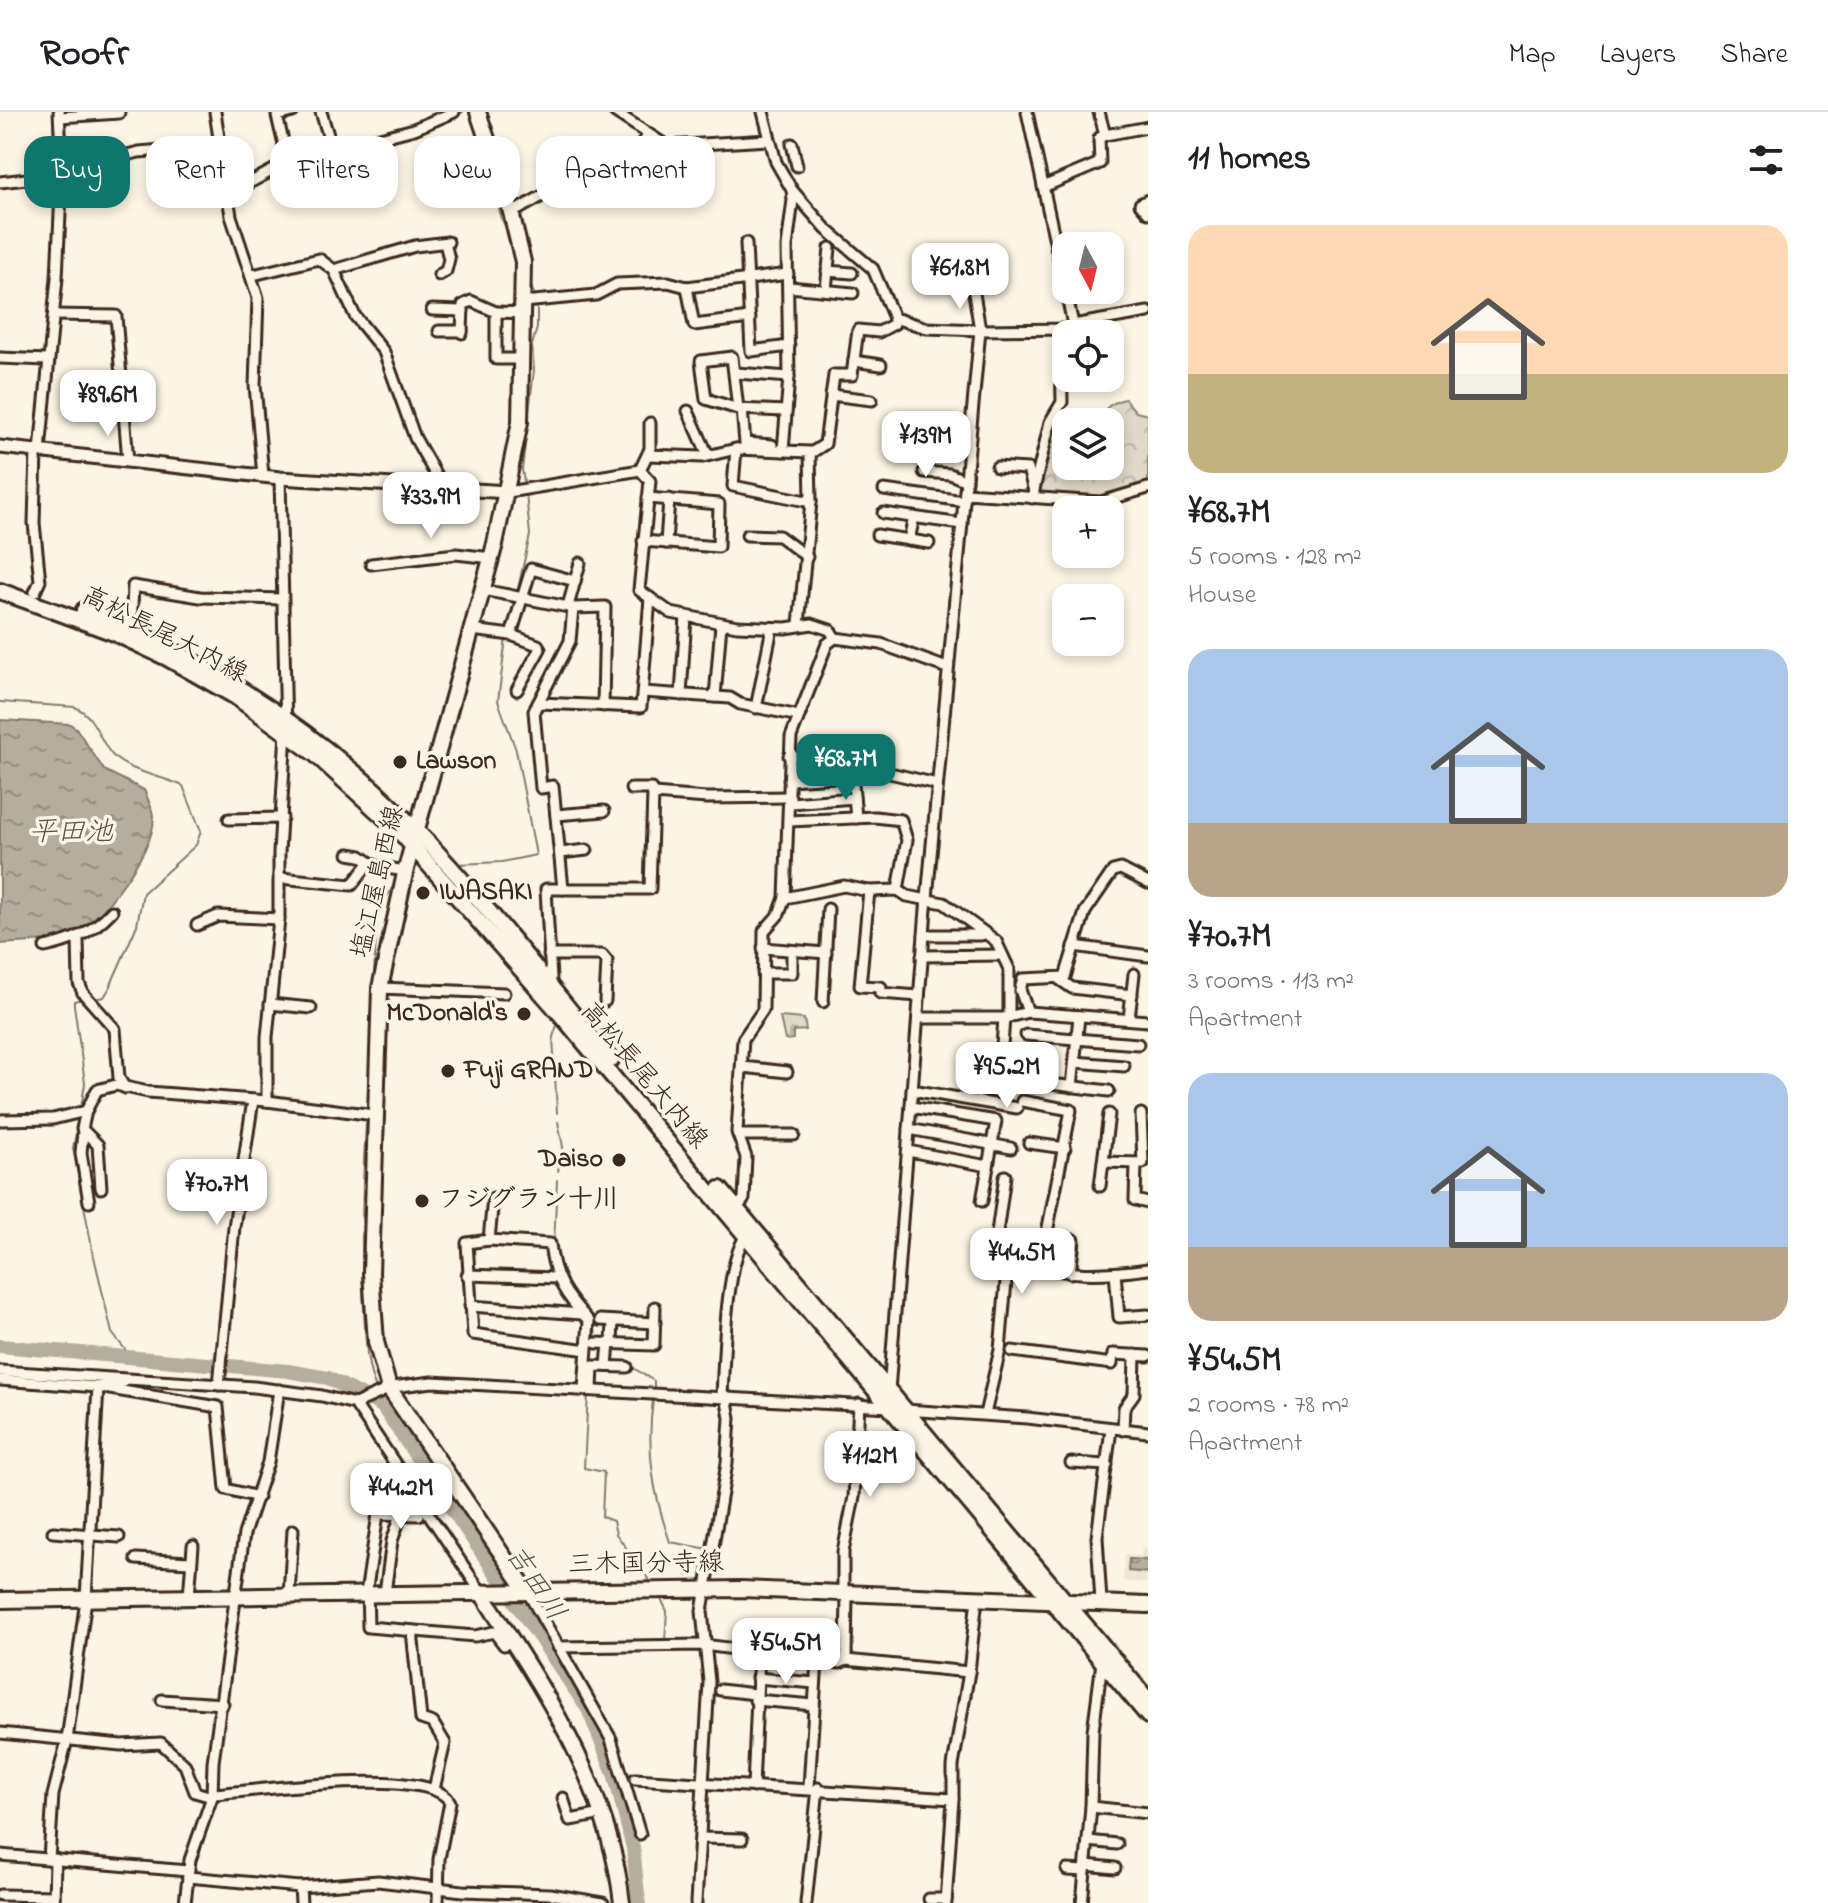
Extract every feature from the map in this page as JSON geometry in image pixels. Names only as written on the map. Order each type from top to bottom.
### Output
[{"type":"main road","name":"塩江屋島西線","points":[[478,112],[512,213],[530,304],[522,359],[518,490],[492,558],[414,837],[380,988],[371,1286],[376,1342],[387,1390],[526,1590]]},
{"type":"main road","name":"高松長尾大内線","points":[[0,581],[35,592],[172,649],[339,758],[546,982],[733,1213]]},
{"type":"main road","name":"高松長尾大内線","points":[[0,591],[63,612],[167,658],[285,724]]},
{"type":"main road","name":"高松長尾大内線","points":[[414,837],[733,1213],[909,1411],[1102,1662],[1148,1716]]},
{"type":"main road","name":"高松長尾大内線","points":[[750,1232],[888,1406],[1148,1700]]},
{"type":"main road","name":"三木国分寺線","points":[[0,1600],[704,1589],[1148,1605]]},
{"type":"main road","points":[[483,1592],[568,1732],[590,1775],[611,1836],[622,1903]]},
{"type":"street","points":[[215,112],[218,136]]},
{"type":"street","points":[[282,136],[277,116],[293,112]]},
{"type":"street","points":[[321,112],[328,136]]},
{"type":"street","points":[[615,112],[647,136]]},
{"type":"street","points":[[763,112],[773,154],[792,190],[826,229],[873,269],[894,318],[894,324],[879,332],[858,330],[852,375],[834,375],[825,444],[811,453],[745,443],[740,409],[736,373],[732,357],[701,361],[706,399],[740,409],[786,411]]},
{"type":"street","points":[[1027,112],[1067,320]]},
{"type":"street","points":[[1099,112],[1105,135]]},
{"type":"street","points":[[61,136],[60,114],[119,113]]},
{"type":"street","points":[[388,136],[450,114]]},
{"type":"street","points":[[1043,187],[1100,163],[1099,138],[1148,127]]},
{"type":"street","points":[[715,145],[769,140]]},
{"type":"street","points":[[773,154],[792,147],[797,166]]},
{"type":"street","points":[[0,182],[24,179]]},
{"type":"street","points":[[783,448],[789,377],[788,274],[792,190]]},
{"type":"street","points":[[512,213],[536,199]]},
{"type":"street","points":[[1148,200],[1140,204],[1148,213]]},
{"type":"street","points":[[35,592],[40,581],[34,523],[38,451],[54,315],[60,208]]},
{"type":"street","points":[[231,208],[258,298],[255,385],[263,476]]},
{"type":"street","points":[[334,270],[415,246],[447,242],[449,259],[446,271],[439,275]]},
{"type":"street","points":[[746,243],[751,351],[789,346]]},
{"type":"street","points":[[826,290],[830,248]]},
{"type":"street","points":[[253,275],[319,259],[334,270],[355,316],[384,352],[415,438],[443,488]]},
{"type":"street","points":[[827,271],[852,273]]},
{"type":"street","points":[[439,331],[462,332],[463,305],[471,301],[496,312],[596,295],[617,284],[668,282],[687,287],[788,274]]},
{"type":"street","points":[[687,287],[694,325],[750,318]]},
{"type":"street","points":[[789,287],[853,293]]},
{"type":"street","points":[[888,1406],[922,956],[980,330],[973,287]]},
{"type":"street","points":[[432,310],[463,311]]},
{"type":"street","points":[[496,312],[496,359],[522,359]]},
{"type":"street","points":[[1105,320],[1148,312]]},
{"type":"street","points":[[54,315],[116,316],[128,461]]},
{"type":"street","points":[[894,318],[927,328],[1052,328]]},
{"type":"street","points":[[0,358],[47,360]]},
{"type":"street","points":[[854,361],[881,365]]},
{"type":"street","points":[[736,373],[789,377]]},
{"type":"street","points":[[1033,494],[1050,422],[1062,402],[1062,392]]},
{"type":"street","points":[[831,395],[872,400]]},
{"type":"street","points":[[688,411],[708,455]]},
{"type":"street","points":[[640,470],[648,455],[650,423]]},
{"type":"street","points":[[0,447],[280,478],[443,488],[518,490],[640,470]]},
{"type":"street","points":[[648,455],[708,455],[736,449],[783,448]]},
{"type":"street","points":[[736,449],[733,486],[811,502]]},
{"type":"street","points":[[799,624],[811,502],[811,453]]},
{"type":"street","points":[[997,467],[1028,469],[1033,494]]},
{"type":"street","points":[[640,470],[650,481],[639,590],[671,613],[721,624],[772,628],[799,624],[821,626],[830,630],[835,638]]},
{"type":"street","points":[[924,472],[950,474],[966,481]]},
{"type":"street","points":[[267,1101],[270,1004],[279,919],[287,670],[282,599],[280,478]]},
{"type":"street","points":[[884,490],[964,497],[1033,494],[1101,502],[1148,488]]},
{"type":"street","points":[[643,541],[718,547],[719,504],[648,498]]},
{"type":"street","points":[[666,543],[669,499]]},
{"type":"street","points":[[883,513],[962,524]]},
{"type":"street","points":[[909,540],[914,517]]},
{"type":"street","points":[[747,535],[779,536],[807,557]]},
{"type":"street","points":[[877,535],[929,543]]},
{"type":"street","points":[[371,564],[456,554],[492,558]]},
{"type":"street","points":[[563,889],[553,786],[541,788],[534,711],[570,641],[571,607],[580,563]]},
{"type":"street","points":[[507,635],[531,569],[575,581]]},
{"type":"street","points":[[131,630],[133,586],[200,597],[282,599]]},
{"type":"street","points":[[483,590],[571,607],[605,607],[603,706]]},
{"type":"street","points":[[538,703],[641,707],[650,598]]},
{"type":"street","points":[[681,695],[686,616]]},
{"type":"street","points":[[715,697],[721,624]]},
{"type":"street","points":[[756,708],[772,628]]},
{"type":"street","points":[[472,630],[507,635],[538,645],[540,649],[517,690]]},
{"type":"street","points":[[733,1213],[744,1199],[746,1157],[738,1135],[746,1031],[763,1010],[764,931],[783,908],[785,898],[791,737],[827,644],[835,638],[881,644],[947,668]]},
{"type":"street","points":[[643,692],[715,697],[799,716]]},
{"type":"street","points":[[789,756],[851,764],[937,784]]},
{"type":"street","points":[[851,764],[856,818]]},
{"type":"street","points":[[789,780],[852,776]]},
{"type":"street","points":[[546,982],[551,979],[546,889],[650,889],[653,794],[651,789],[631,789]]},
{"type":"street","points":[[653,794],[791,800],[854,798]]},
{"type":"street","points":[[556,815],[604,811]]},
{"type":"street","points":[[229,819],[282,818]]},
{"type":"street","points":[[789,821],[856,818],[901,820],[907,840],[898,890]]},
{"type":"street","points":[[560,853],[587,850]]},
{"type":"street","points":[[349,854],[361,856],[369,863],[405,871]]},
{"type":"street","points":[[280,878],[352,885],[369,863]]},
{"type":"street","points":[[1028,1012],[1020,990],[1023,979],[1065,977],[1085,912],[1113,871],[1121,869],[1148,883]]},
{"type":"street","points":[[785,898],[844,886],[869,891],[898,890],[907,896],[927,899],[962,914],[996,941],[1009,969],[999,1088]]},
{"type":"street","points":[[869,891],[860,986],[881,987],[880,993],[919,996]]},
{"type":"street","points":[[823,1002],[828,909]]},
{"type":"street","points":[[45,947],[78,939],[96,928],[112,911]]},
{"type":"street","points":[[197,925],[218,916],[279,919]]},
{"type":"street","points":[[924,935],[985,935]]},
{"type":"street","points":[[78,939],[79,983],[90,1001],[115,1029],[119,1078],[125,1088]]},
{"type":"street","points":[[1074,946],[1148,956]]},
{"type":"street","points":[[763,948],[826,953]]},
{"type":"street","points":[[763,973],[792,973],[792,951]]},
{"type":"street","points":[[549,955],[602,955],[607,961],[605,1001]]},
{"type":"street","points":[[922,956],[1002,955]]},
{"type":"street","points":[[1129,1019],[1134,974]]},
{"type":"street","points":[[1059,979],[1072,988],[1132,995]]},
{"type":"street","points":[[380,988],[504,993]]},
{"type":"street","points":[[270,1004],[311,1008]]},
{"type":"street","points":[[918,1018],[1007,1017],[1028,1012],[1148,1021]]},
{"type":"street","points":[[1072,1087],[1079,1016]]},
{"type":"street","points":[[1026,1035],[1138,1044]]},
{"type":"street","points":[[1075,1062],[1124,1066]]},
{"type":"street","points":[[743,1067],[787,1072]]},
{"type":"street","points":[[1025,1081],[1109,1091]]},
{"type":"street","points":[[89,1202],[81,1153],[83,1112],[97,1090],[104,1086],[267,1101],[374,1115]]},
{"type":"street","points":[[912,1090],[1071,1110],[1040,1268]]},
{"type":"street","points":[[219,1381],[253,1100]]},
{"type":"street","points":[[911,1107],[996,1121],[982,1201]]},
{"type":"street","points":[[0,1120],[53,1119],[83,1112]]},
{"type":"street","points":[[1100,1186],[1109,1114]]},
{"type":"street","points":[[1141,1114],[1142,1163],[1135,1200],[1148,1203]]},
{"type":"street","points":[[909,1129],[1011,1148]]},
{"type":"street","points":[[83,1132],[98,1145],[103,1188],[88,1188]]},
{"type":"street","points":[[738,1135],[794,1135]]},
{"type":"street","points":[[1029,1143],[1065,1148]]},
{"type":"street","points":[[908,1151],[988,1166]]},
{"type":"street","points":[[1103,1162],[1142,1163]]},
{"type":"street","points":[[1005,1176],[995,1247],[1008,1258],[1040,1268],[1093,1276],[1148,1269]]},
{"type":"street","points":[[489,1240],[493,1198]]},
{"type":"street","points":[[696,1903],[709,1682],[704,1645],[704,1589],[727,1463],[730,1418],[724,1396],[726,1315],[738,1251],[750,1232]]},
{"type":"street","points":[[587,1350],[473,1334],[467,1243],[489,1240],[550,1244],[556,1278],[589,1321],[588,1389]]},
{"type":"street","points":[[1070,1273],[1074,1240]]},
{"type":"street","points":[[985,1414],[1000,1350],[1008,1258]]},
{"type":"street","points":[[1115,1273],[1119,1317],[1148,1315]]},
{"type":"street","points":[[467,1275],[556,1278]]},
{"type":"street","points":[[470,1306],[582,1314]]},
{"type":"street","points":[[596,1343],[654,1345],[655,1307]]},
{"type":"street","points":[[600,1320],[655,1323]]},
{"type":"street","points":[[607,1366],[613,1321]]},
{"type":"street","points":[[1012,1351],[1112,1364],[1113,1354],[1148,1356]]},
{"type":"street","points":[[1123,1430],[1124,1408],[1134,1394],[1135,1355]]},
{"type":"street","points":[[588,1389],[593,1366],[627,1367]]},
{"type":"street","points":[[0,1371],[219,1381],[357,1404],[387,1390],[432,1382],[888,1406],[909,1411],[985,1414],[1148,1432]]},
{"type":"street","points":[[98,1387],[147,1379]]},
{"type":"street","points":[[0,1380],[98,1387],[218,1407],[226,1489],[258,1497]]},
{"type":"street","points":[[0,1895],[54,1900],[53,1795],[67,1740],[86,1599],[98,1387]]},
{"type":"street","points":[[185,1903],[188,1874],[212,1796],[244,1534],[268,1462],[279,1390]]},
{"type":"street","points":[[357,1404],[409,1487],[483,1592]]},
{"type":"street","points":[[846,1660],[843,1552],[854,1497],[859,1404]]},
{"type":"street","points":[[1101,1602],[1097,1537],[1111,1429]]},
{"type":"street","points":[[1071,1463],[1107,1465]]},
{"type":"street","points":[[409,1487],[407,1491],[419,1515],[378,1514],[367,1594],[368,1627],[475,1636],[494,1632],[504,1645],[512,1641]]},
{"type":"street","points":[[385,1593],[401,1529],[401,1515]]},
{"type":"street","points":[[289,1595],[293,1530]]},
{"type":"street","points":[[53,1532],[119,1537]]},
{"type":"street","points":[[189,1597],[193,1546]]},
{"type":"street","points":[[136,1559],[190,1562]]},
{"type":"street","points":[[526,1590],[611,1739],[640,1834]]},
{"type":"street","points":[[929,1899],[946,1901],[953,1766],[969,1672],[977,1598]]},
{"type":"street","points":[[412,1631],[421,1719],[433,1723],[445,1743],[434,1789]]},
{"type":"street","points":[[558,1647],[704,1645],[840,1663],[846,1660],[969,1672]]},
{"type":"street","points":[[753,1787],[759,1653]]},
{"type":"street","points":[[806,1903],[814,1788],[817,1660]]},
{"type":"street","points":[[1082,1903],[1091,1807],[1093,1731],[1102,1662]]},
{"type":"street","points":[[757,1678],[815,1683]]},
{"type":"street","points":[[720,1690],[814,1705]]},
{"type":"street","points":[[162,1700],[223,1704]]},
{"type":"street","points":[[0,1733],[121,1745],[161,1743],[185,1765],[195,1792],[212,1796],[318,1783],[401,1784],[434,1789],[447,1796],[450,1802],[439,1859],[438,1903]]},
{"type":"street","points":[[635,1779],[953,1799]]},
{"type":"street","points":[[563,1798],[570,1820],[603,1814]]},
{"type":"street","points":[[1091,1807],[1148,1813]]},
{"type":"street","points":[[701,1838],[725,1835],[742,1839]]},
{"type":"street","points":[[1088,1841],[1117,1844]]},
{"type":"street","points":[[0,1855],[300,1887],[353,1881],[439,1888],[503,1898],[550,1894],[596,1902]]},
{"type":"street","points":[[1067,1870],[1115,1868]]},
{"type":"street","points":[[300,1887],[301,1903]]},
{"type":"shaded area","points":[[1142,1547],[1148,1548],[1147,1583],[1123,1581],[1125,1554],[1141,1556]]},
{"type":"green space","points":[[1125,399],[1136,412],[1148,415],[1148,485],[1110,496],[1036,495],[1052,434],[1052,480],[1124,480],[1124,408],[1107,408]]},
{"type":"green space","points":[[780,1017],[804,1019],[806,1030],[793,1031],[793,1039],[785,1040]]},
{"type":"water","name":"平田池","points":[[0,720],[70,724],[76,728],[104,770],[144,790],[151,808],[153,826],[150,838],[124,884],[89,924],[60,938],[0,944]]},
{"type":"water","points":[[1129,1559],[1148,1560],[1148,1573],[1128,1571]]},
{"type":"waterway","points":[[456,115],[463,112]]},
{"type":"waterway","points":[[469,112],[498,193],[500,216],[510,235]]},
{"type":"waterway","points":[[513,249],[516,270]]},
{"type":"waterway","points":[[530,283],[535,297]]},
{"type":"waterway","points":[[525,487],[522,470],[534,370],[532,345],[537,328],[537,303]]},
{"type":"waterway","points":[[517,593],[530,535],[526,493]]},
{"type":"waterway","points":[[507,631],[516,599]]},
{"type":"waterway","points":[[458,864],[502,862],[536,855],[516,750],[498,701],[506,638]]},
{"type":"waterway","points":[[0,702],[75,707],[82,711],[113,756],[137,770],[183,786],[201,831],[196,845],[143,893],[137,925],[109,989],[104,997],[93,999]]},
{"type":"waterway","points":[[368,1104],[377,912],[392,888]]},
{"type":"waterway","points":[[81,1109],[85,1083],[74,1001],[82,999]]},
{"type":"waterway","points":[[557,1025],[553,1037],[557,1113]]},
{"type":"waterway","points":[[80,1115],[73,1148],[92,1248],[112,1333],[132,1358]]},
{"type":"waterway","points":[[558,1122],[563,1147],[558,1171]]},
{"type":"waterway","points":[[366,1124],[363,1287],[367,1350],[376,1389]]},
{"type":"waterway","points":[[554,1243],[557,1180]]},
{"type":"waterway","points":[[586,1311],[594,1320],[596,1336]]},
{"type":"waterway","name":"吉田川","points":[[0,1346],[288,1371],[328,1378],[382,1406],[588,1709],[614,1773],[633,1848],[639,1903]]},
{"type":"waterway","points":[[632,1367],[654,1381],[654,1389]]},
{"type":"waterway","points":[[588,1393],[584,1468],[604,1472],[602,1517],[613,1521],[616,1534],[653,1585]]},
{"type":"waterway","name":"吉田川","points":[[379,1399],[382,1406]]},
{"type":"waterway","points":[[653,1400],[650,1437],[652,1472],[670,1542],[709,1549]]},
{"type":"waterway","points":[[659,1595],[667,1611],[665,1641]]},
{"type":"waterway","points":[[706,1804],[706,1820]]},
{"type":"waterway","points":[[77,1866],[94,1867]]},
{"type":"place","name":"Lawson","points":[[400,762]]},
{"type":"place","name":"IWASAKI","points":[[423,893]]},
{"type":"place","name":"McDonald's","points":[[524,1014]]},
{"type":"place","name":"Fuji GRAND","points":[[448,1071]]},
{"type":"place","name":"Daiso","points":[[619,1160]]},
{"type":"place","name":"フジグラン十川","points":[[422,1201]]}]
